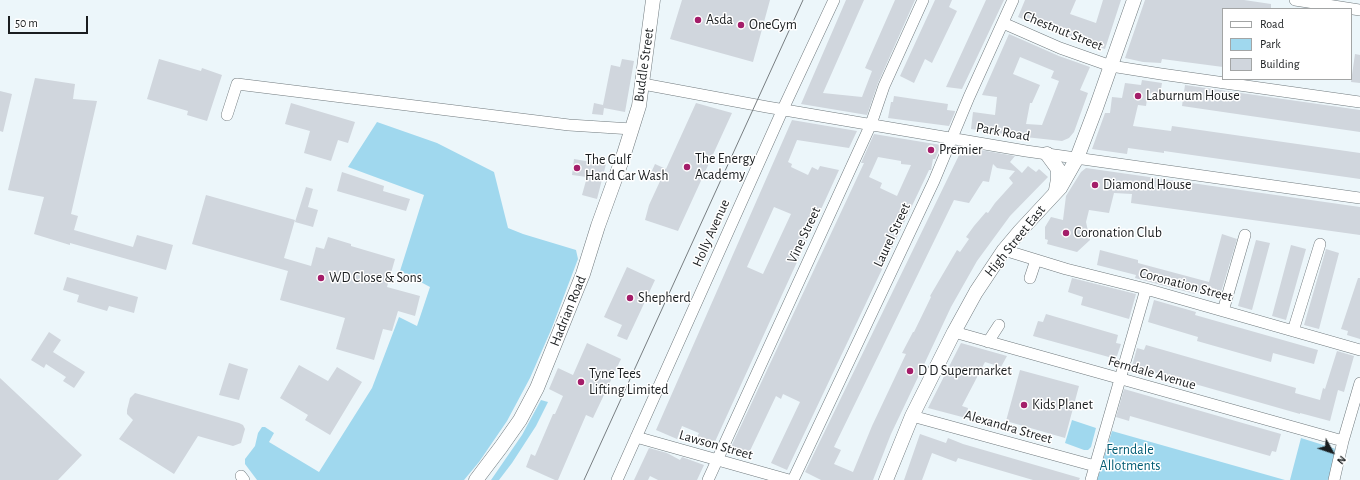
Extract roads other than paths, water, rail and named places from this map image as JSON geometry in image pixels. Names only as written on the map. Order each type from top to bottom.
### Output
[{"type":"main road","name":"Buddle Street","points":[[632,129],[639,106],[643,84],[653,0]]},
{"type":"main road","name":"High Street East","points":[[886,480],[912,416],[954,332],[976,292],[1004,250],[1056,193],[1077,158],[1134,0]]},
{"type":"main road","name":"Hadrian Road","points":[[476,480],[512,431],[537,388],[583,274],[632,129]]},
{"type":"main road","points":[[1047,154],[1058,169],[1056,193]]},
{"type":"street","name":"Holly Avenue","points":[[617,480],[783,109],[834,0]]},
{"type":"street","name":"Vine Street","points":[[708,480],[871,124],[884,86],[923,0]]},
{"type":"street","name":"Laurel Street","points":[[793,480],[931,188],[1013,0]]},
{"type":"street","points":[[1295,0],[1347,8]]},
{"type":"street","name":"Chestnut Street","points":[[1003,23],[1060,48],[1111,66],[1360,102]]},
{"type":"street","points":[[227,115],[237,84],[569,125],[632,129]]},
{"type":"street","name":"Park Road","points":[[643,84],[767,107],[1047,154],[1360,198]]},
{"type":"street","points":[[1223,311],[1245,234]]},
{"type":"street","points":[[1293,331],[1320,244]]},
{"type":"street","name":"Coronation Street","points":[[1004,250],[1066,269],[1146,289],[1360,350]]},
{"type":"street","points":[[1030,278],[1036,260]]},
{"type":"street","points":[[1092,480],[1146,289]]},
{"type":"street","points":[[988,342],[999,325]]},
{"type":"street","name":"Ferndale Avenue","points":[[954,332],[1343,441]]},
{"type":"street","points":[[1334,480],[1343,441],[1360,383]]},
{"type":"street","name":"Alexandra Street","points":[[912,416],[1095,466]]},
{"type":"street","name":"Lawson Street","points":[[636,437],[789,480]]},
{"type":"tram line","points":[[584,480],[803,0]]},
{"type":"place","name":"Asda","points":[[698,20]]},
{"type":"place","name":"OneGym","points":[[741,25]]},
{"type":"place","name":"Laburnum House","points":[[1138,96]]},
{"type":"place","name":"Premier","points":[[931,150]]},
{"type":"place","name":"The Energy Academy","points":[[687,167]]},
{"type":"place","name":"The Gulf Hand Car Wash","points":[[577,168]]},
{"type":"place","name":"Diamond House","points":[[1095,185]]},
{"type":"place","name":"Coronation Club","points":[[1066,233]]},
{"type":"place","name":"WD Close & Sons","points":[[321,278]]},
{"type":"place","name":"Shepherd","points":[[630,298]]},
{"type":"place","name":"D D Supermarket","points":[[910,371]]},
{"type":"place","name":"Tyne Tees Lifting Limited","points":[[581,382]]},
{"type":"place","name":"Kids Planet","points":[[1024,405]]},
{"type":"park label","name":"Ferndale Allotments","points":[[1130,458]]}]
